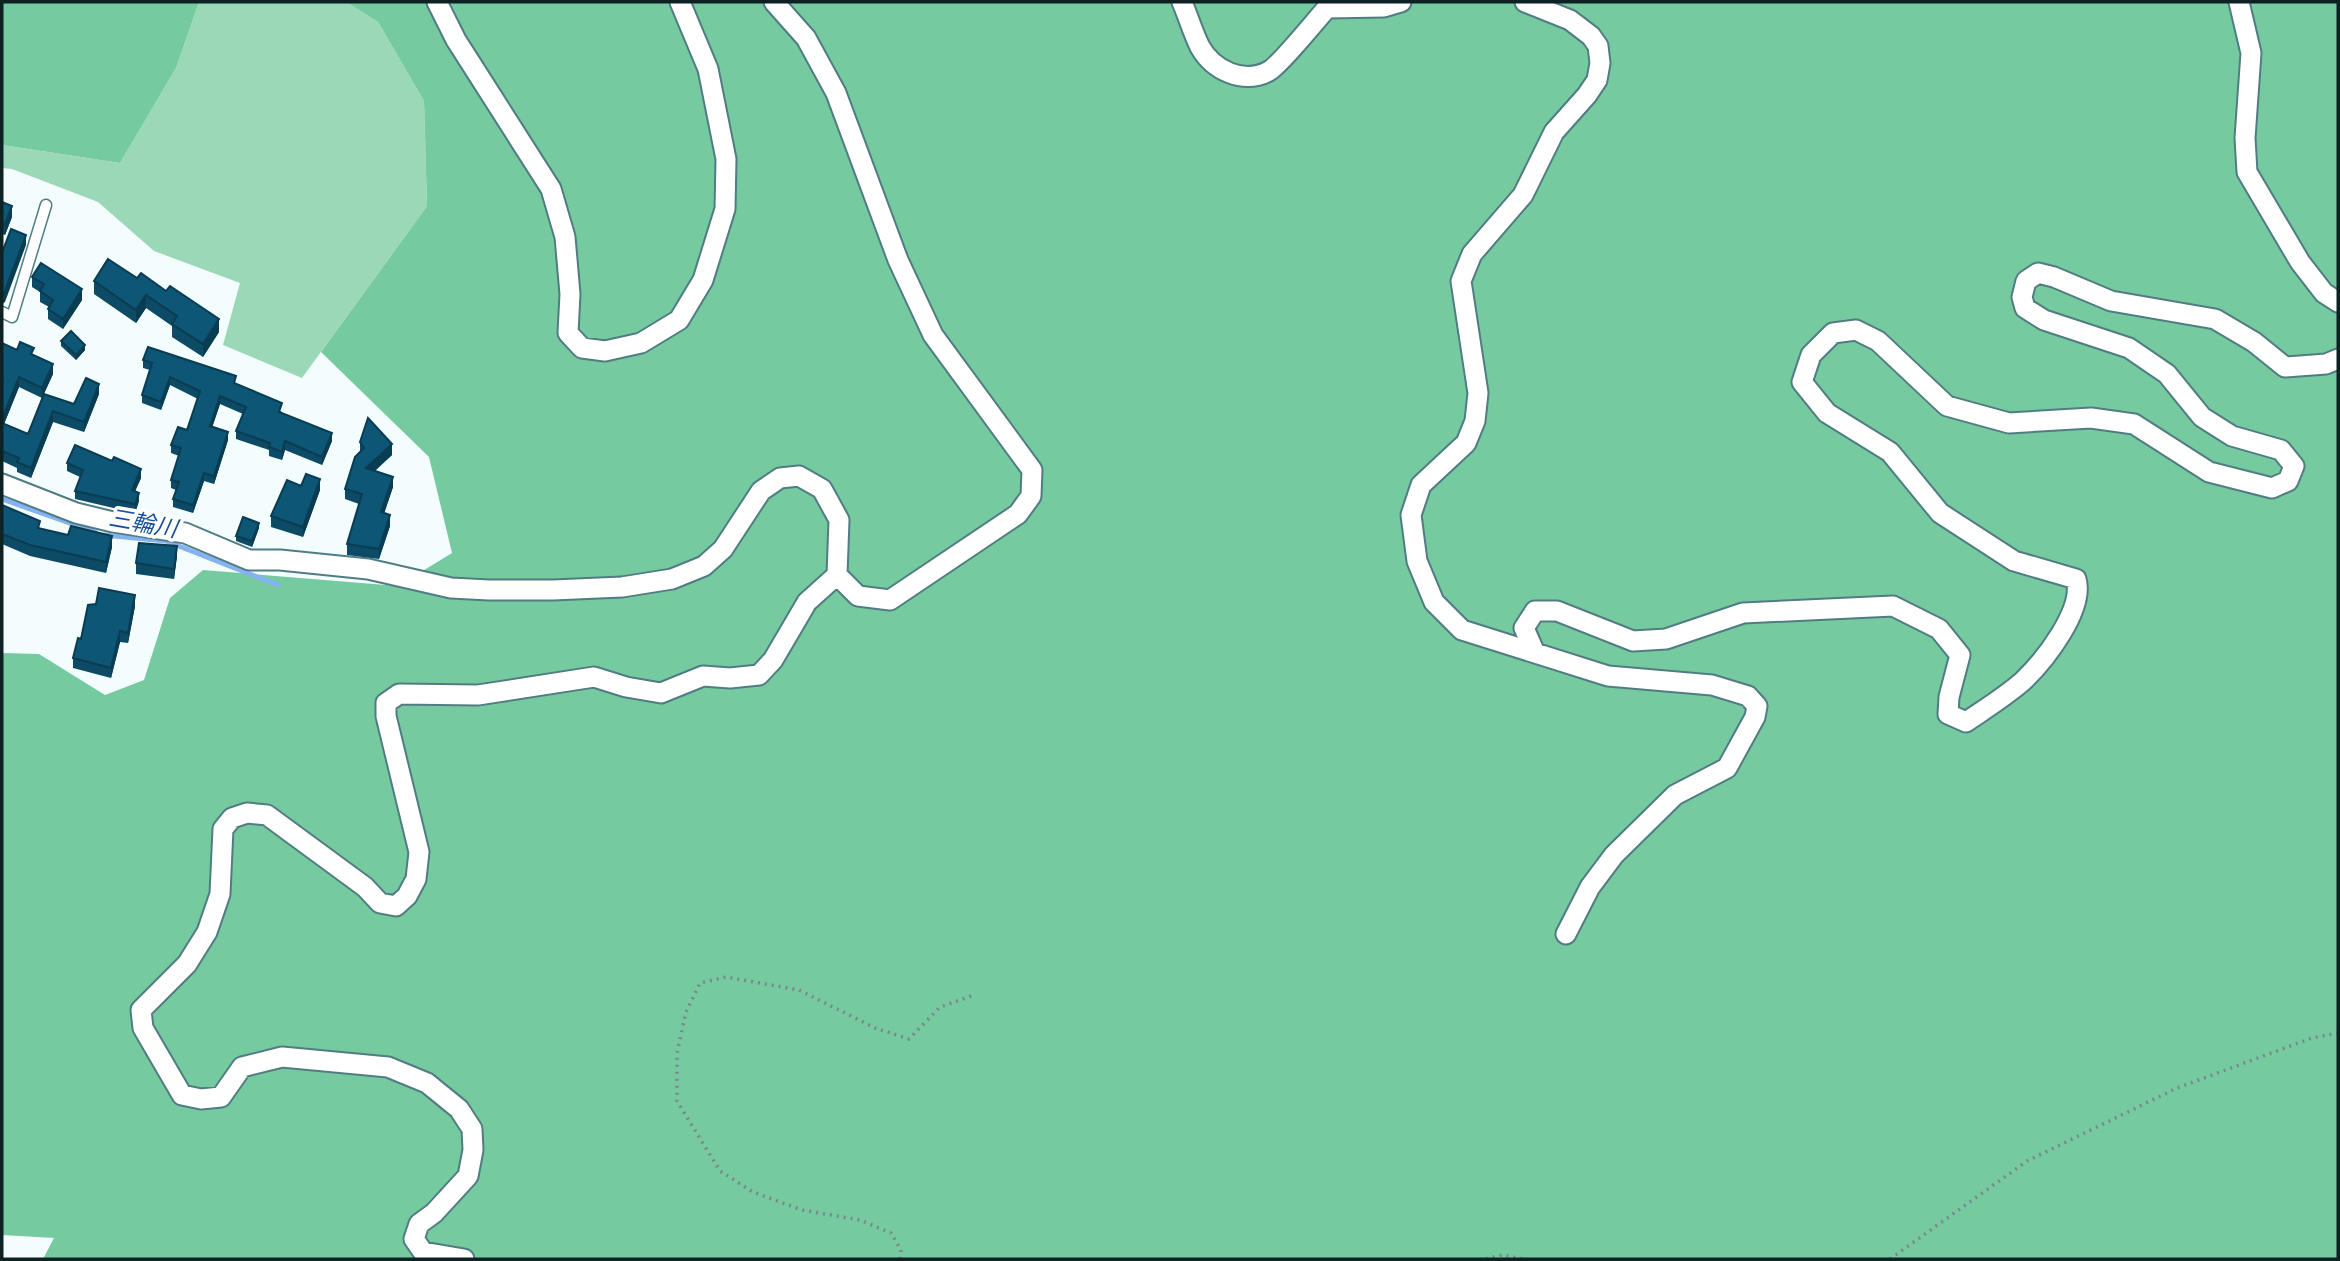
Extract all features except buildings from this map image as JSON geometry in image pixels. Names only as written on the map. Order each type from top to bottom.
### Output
[{"type":"street","points":[[437,2],[456,40],[551,189],[565,237],[570,294],[568,333],[582,348],[605,351],[641,343],[678,320],[703,280],[725,209],[726,159],[708,69],[680,2]]},
{"type":"street","points":[[774,2],[806,38],[836,93],[898,260],[933,335],[1032,470],[1031,496],[1018,514],[890,600],[858,596],[837,575]]},
{"type":"street","points":[[1182,2],[1200,46],[1210,61],[1230,75],[1252,76],[1270,71],[1327,8],[1384,7],[1401,2]]},
{"type":"street","points":[[1525,2],[1570,20],[1591,36],[1598,46],[1600,63],[1597,80],[1554,132],[1523,195],[1472,254],[1461,281],[1478,393],[1475,421],[1466,443],[1421,485],[1411,515],[1417,561],[1434,601],[1462,630],[1608,676],[1712,685],[1748,696],[1757,706],[1755,717],[1727,768],[1675,796],[1614,855],[1590,887],[1566,934]]},
{"type":"street","points":[[2239,2],[2251,54],[2245,138],[2247,172],[2300,262],[2324,293],[2338,302]]},
{"type":"street","points":[[1535,653],[1524,628],[1535,611],[1557,611],[1633,641],[1667,639],[1743,613],[1893,606],[1939,629],[1960,655],[1949,697],[1948,713],[1966,722],[2022,681],[2055,644],[2070,617],[2079,588],[2076,579],[2014,561],[1940,513],[1890,452],[1827,413],[1802,382],[1811,355],[1833,333],[1856,330],[1878,341],[1947,406],[2009,423],[2091,418],[2134,424],[2209,472],[2272,488],[2288,481],[2294,466],[2281,450],[2232,436],[2202,417],[2167,374],[2129,348],[2044,320],[2025,309],[2022,297],[2026,281],[2038,273],[2111,301],[2215,319],[2254,342],[2286,367],[2326,363],[2338,359]]},
{"type":"street","points":[[2,484],[76,513],[113,522],[185,533],[249,560],[280,560],[368,569],[452,588],[489,590],[553,590],[634,585],[672,579],[704,566],[723,549],[761,491],[780,478],[799,476],[822,489],[839,520],[837,575],[807,602],[773,660],[759,674],[730,678],[703,676],[661,692],[626,687],[594,677],[478,695],[399,694],[386,704],[386,716],[419,852],[416,879],[408,897],[396,906],[380,903],[365,887],[267,815],[247,813],[232,818],[223,829],[220,894],[207,932],[187,964],[141,1010],[143,1028],[182,1095],[201,1099],[221,1097],[242,1067],[282,1057],[388,1067],[427,1083],[459,1109],[472,1129],[473,1150],[468,1176],[434,1213],[419,1224],[414,1238],[422,1252],[464,1259]]},
{"type":"lane","points":[[2,312],[12,317],[47,205]]},
{"type":"path","points":[[900,1259],[901,1250],[891,1233],[860,1220],[802,1210],[753,1192],[720,1171],[677,1101],[677,1053],[686,1012],[700,983],[726,977],[799,990],[875,1028],[909,1040],[940,1007],[974,995]]},
{"type":"path","points":[[1890,1259],[2027,1161],[2177,1088],[2312,1038],[2338,1033]]},
{"type":"path","points":[[1486,1259],[1502,1255],[1523,1259]]},
{"type":"green space","points":[[2,2],[199,2],[176,68],[120,163],[2,145]]},
{"type":"green space","points":[[199,2],[346,2],[378,22],[424,101],[427,206],[302,378],[223,345],[240,283],[154,251],[98,202],[12,169],[2,168],[2,145],[120,163],[176,68]]},
{"type":"green space","points":[[346,2],[2338,2],[2338,1259],[43,1259],[54,1238],[2,1235],[2,653],[39,654],[105,695],[144,680],[170,598],[203,570],[398,586],[452,553],[429,457],[321,352],[427,206],[424,101],[378,22]]},
{"type":"waterway","name":"三輪川","points":[[2,499],[95,532]]},
{"type":"waterway","name":"三輪川","points":[[104,535],[166,541],[278,585]]}]
